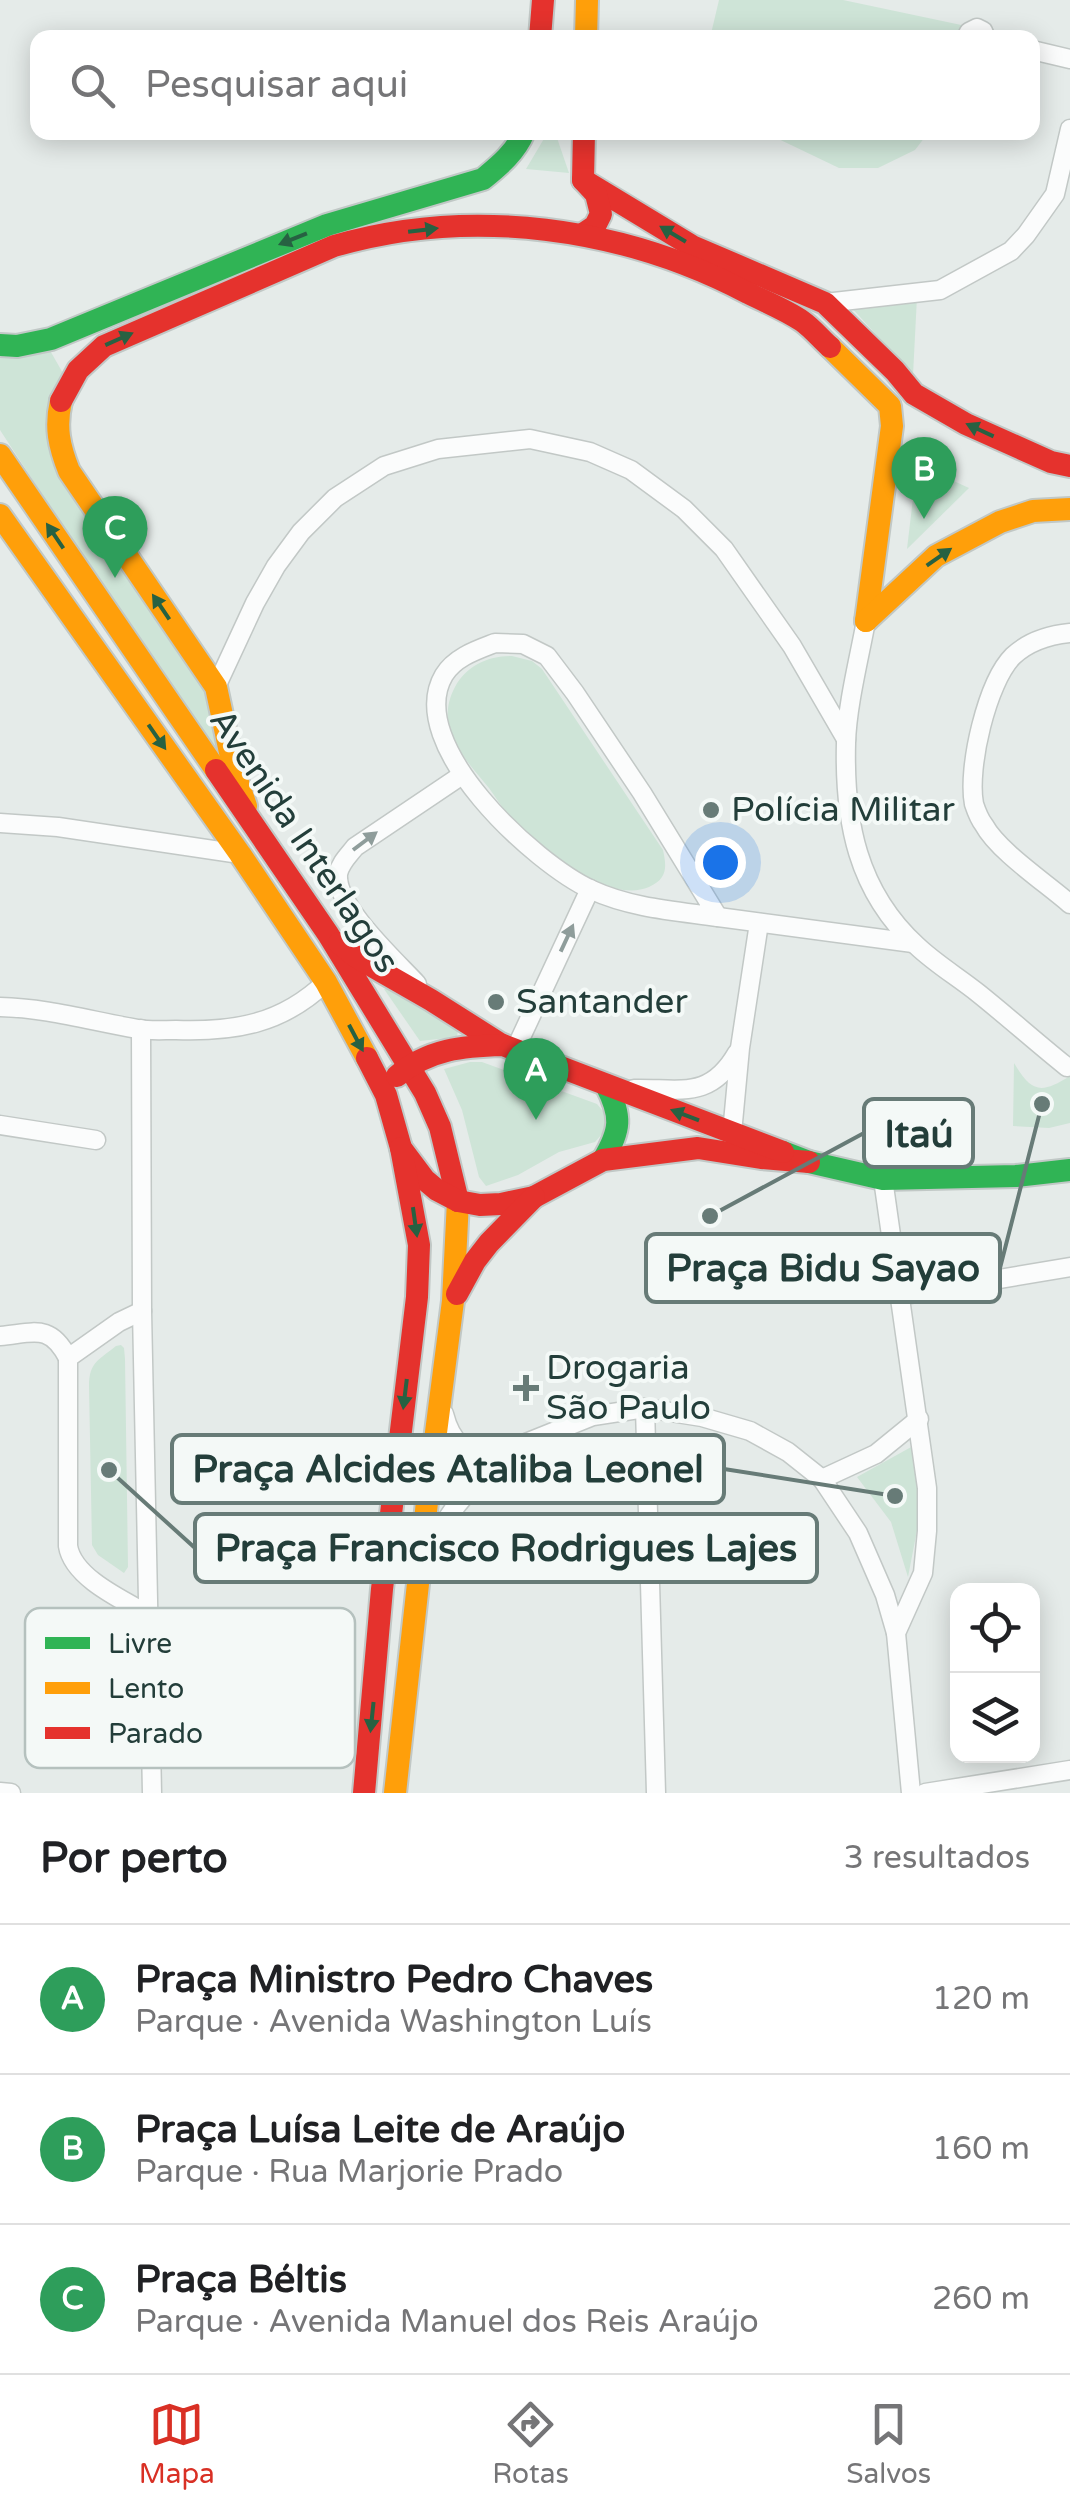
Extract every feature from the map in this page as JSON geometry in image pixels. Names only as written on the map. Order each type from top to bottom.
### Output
[{"type":"main road","points":[[541,30],[543,0]]},
{"type":"main road","points":[[586,30],[587,0]]},
{"type":"main road","points":[[0,345],[51,340],[483,180],[521,140]]},
{"type":"main road","points":[[584,140],[582,180],[596,194],[602,214],[584,234]]},
{"type":"main road","points":[[582,180],[692,246],[825,303],[914,394],[966,424],[1051,462],[1070,466]]},
{"type":"main road","points":[[254,829],[234,771],[216,688],[69,471],[56,425],[72,376],[90,355],[331,235],[365,237],[456,226],[584,234],[681,261],[804,322],[890,406],[892,426],[866,622]]},
{"type":"main road","points":[[804,322],[825,303]]},
{"type":"main road","points":[[51,340],[72,376]]},
{"type":"main road","name":"Avenida Interlagos","points":[[0,455],[328,934],[425,1093],[440,1127],[458,1201],[453,1301],[426,1502],[396,1793]]},
{"type":"main road","points":[[866,622],[936,556],[1000,522],[1033,511],[1070,509]]},
{"type":"main road","name":"Avenida Interlagos","points":[[0,515],[326,982],[386,1095],[413,1205],[418,1245],[417,1297],[382,1589],[364,1793]]},
{"type":"main road","points":[[328,934],[356,958],[509,1048],[809,1162],[884,1179],[1003,1177],[1070,1170]]},
{"type":"main road","points":[[386,1095],[408,1066],[432,1054],[456,1048],[509,1048]]},
{"type":"main road","points":[[603,1160],[613,1144],[620,1118],[612,1087]]},
{"type":"main road","points":[[400,1148],[424,1180],[437,1190],[458,1201],[480,1205],[534,1197],[603,1160],[698,1148],[809,1162]]},
{"type":"main road","points":[[453,1301],[475,1261],[534,1197]]},
{"type":"street","points":[[1040,52],[1070,59]]},
{"type":"street","points":[[825,303],[940,290],[1011,250],[1062,198],[1070,129]]},
{"type":"street","points":[[216,688],[276,566],[301,532],[334,498],[384,466],[438,449],[530,439],[590,452],[631,470],[684,509],[724,549],[758,597],[792,646],[846,739]]},
{"type":"street","points":[[866,622],[846,739],[846,801],[852,836],[872,890],[913,943],[1067,1067]]},
{"type":"street","points":[[1070,632],[1041,639],[1015,654],[1002,670],[982,722],[974,804],[995,841],[1070,904]]},
{"type":"street","points":[[718,917],[642,792],[547,656],[522,644],[495,643],[459,660],[445,673],[436,694],[438,726],[462,775],[500,820],[536,854],[590,890],[640,906],[718,917],[913,943]]},
{"type":"street","points":[[431,1000],[350,910],[341,894],[338,875],[355,847],[462,775]]},
{"type":"street","points":[[0,822],[240,854]]},
{"type":"street","points":[[509,1048],[590,890]]},
{"type":"street","points":[[732,1133],[759,922]]},
{"type":"street","points":[[0,1007],[59,1012],[141,1029],[201,1031],[239,1028],[282,1014],[306,1001],[326,982]]},
{"type":"street","points":[[141,1029],[142,1311],[150,1608]]},
{"type":"street","points":[[612,1087],[696,1088],[710,1084],[729,1067],[740,1048]]},
{"type":"street","points":[[0,1125],[96,1140]]},
{"type":"street","points":[[884,1179],[928,1488],[923,1573],[896,1633]]},
{"type":"street","points":[[898,1296],[1070,1266]]},
{"type":"street","points":[[68,1358],[119,1322],[142,1311]]},
{"type":"street","points":[[0,1336],[45,1334],[54,1338],[68,1358],[70,1554],[82,1572],[138,1608]]},
{"type":"street","points":[[441,1403],[456,1442],[471,1454],[496,1455],[593,1416],[646,1408],[702,1417],[750,1431],[788,1452],[822,1479],[858,1533],[885,1595],[896,1633],[911,1793]]},
{"type":"street","points":[[646,1408],[656,1793]]},
{"type":"street","points":[[822,1479],[876,1454],[919,1418]]},
{"type":"street","points":[[418,1582],[434,1541],[474,1485],[534,1441]]},
{"type":"street","points":[[152,1768],[152,1793]]},
{"type":"street","points":[[926,1793],[1070,1770]]},
{"type":"street","points":[[0,1792],[11,1793]]},
{"type":"green space","points":[[719,0],[843,0],[966,26],[964,30],[712,30]]},
{"type":"green space","points":[[543,140],[558,140],[569,173],[526,169]]},
{"type":"green space","points":[[781,140],[923,140],[915,150],[878,168],[839,168]]},
{"type":"green space","points":[[917,297],[913,375],[850,306]]},
{"type":"green space","points":[[48,347],[64,375],[56,466],[210,689],[237,792],[0,430],[0,352]]},
{"type":"green space","points":[[917,464],[969,488],[907,549]]},
{"type":"green space","points":[[512,656],[532,661],[542,669],[663,850],[664,872],[655,884],[632,890],[614,888],[574,871],[511,819],[462,755],[448,716],[455,687],[479,663]]},
{"type":"green space","points":[[384,989],[458,1030],[457,1037],[420,1041]]},
{"type":"green space","points":[[482,1062],[597,1104],[607,1116],[602,1134],[595,1142],[559,1152],[518,1175],[486,1186],[479,1177],[462,1110],[444,1069]]},
{"type":"green space","points":[[1014,1063],[1026,1080],[1038,1088],[1052,1086],[1070,1076],[1070,1123],[1049,1128],[1013,1126]]},
{"type":"green space","points":[[121,1345],[125,1359],[128,1567],[124,1573],[98,1555],[92,1545],[89,1386],[96,1362]]},
{"type":"green space","points":[[913,1446],[920,1515],[908,1577],[891,1522],[857,1477]]},
{"type":"traffic: fast","points":[[0,345],[51,339],[327,225],[483,179],[519,140]]},
{"type":"traffic: fast","points":[[603,1160],[617,1123],[606,1085]]},
{"type":"traffic: fast","points":[[783,1152],[883,1179],[1016,1176],[1070,1170]]},
{"type":"traffic: slow","points":[[586,30],[587,0]]},
{"type":"traffic: slow","points":[[830,347],[890,406],[892,426],[866,621]]},
{"type":"traffic: slow","points":[[61,401],[59,436],[69,471],[216,687],[234,771],[246,806]]},
{"type":"traffic: slow","points":[[0,455],[216,770]]},
{"type":"traffic: slow","points":[[866,621],[936,556],[1000,522],[1033,511],[1070,509]]},
{"type":"traffic: slow","points":[[0,515],[240,854],[326,982],[367,1058]]},
{"type":"traffic: slow","points":[[395,1793],[453,1301],[458,1201]]},
{"type":"traffic: jam","points":[[541,30],[543,0]]},
{"type":"traffic: jam","points":[[583,234],[595,226],[601,214],[596,194],[583,180],[584,140]]},
{"type":"traffic: jam","points":[[583,180],[692,246],[825,303],[914,394],[966,424],[1051,462],[1070,466]]},
{"type":"traffic: jam","points":[[61,401],[78,370],[104,346],[334,246],[439,227],[546,230],[650,252],[700,270],[783,310],[806,324],[830,347]]},
{"type":"traffic: jam","points":[[216,770],[328,934],[425,1093],[440,1127],[458,1201]]},
{"type":"traffic: jam","points":[[339,943],[502,1045]]},
{"type":"traffic: jam","points":[[397,1076],[421,1060],[447,1051],[503,1045],[783,1152]]},
{"type":"traffic: jam","points":[[367,1058],[386,1095],[401,1148],[425,1180],[458,1201],[501,1204],[534,1197],[603,1160],[698,1148],[809,1162]]},
{"type":"traffic: jam","points":[[364,1793],[382,1589],[417,1297],[419,1245],[401,1148]]},
{"type":"traffic: jam","points":[[457,1294],[489,1243],[534,1197]]},
{"type":"place","name":"Praça Luísa Leite de Araújo","points":[[924,519]]},
{"type":"place","name":"Praça Béltis","points":[[115,578]]},
{"type":"place","name":"Polícia Militar","points":[[711,810]]},
{"type":"place","name":"Santander","points":[[496,1002]]},
{"type":"place","name":"Praça Bidu Sayao","points":[[1042,1104]]},
{"type":"place","name":"Praça Ministro Pedro Chaves","points":[[536,1120]]},
{"type":"place","name":"Itaú","points":[[710,1216]]},
{"type":"place","name":"Drogaria São Paulo","points":[[526,1388]]},
{"type":"place","name":"Praça Francisco Rodrigues Lajes","points":[[109,1470]]},
{"type":"place","name":"Praça Alcides Ataliba Leonel","points":[[895,1496]]}]
